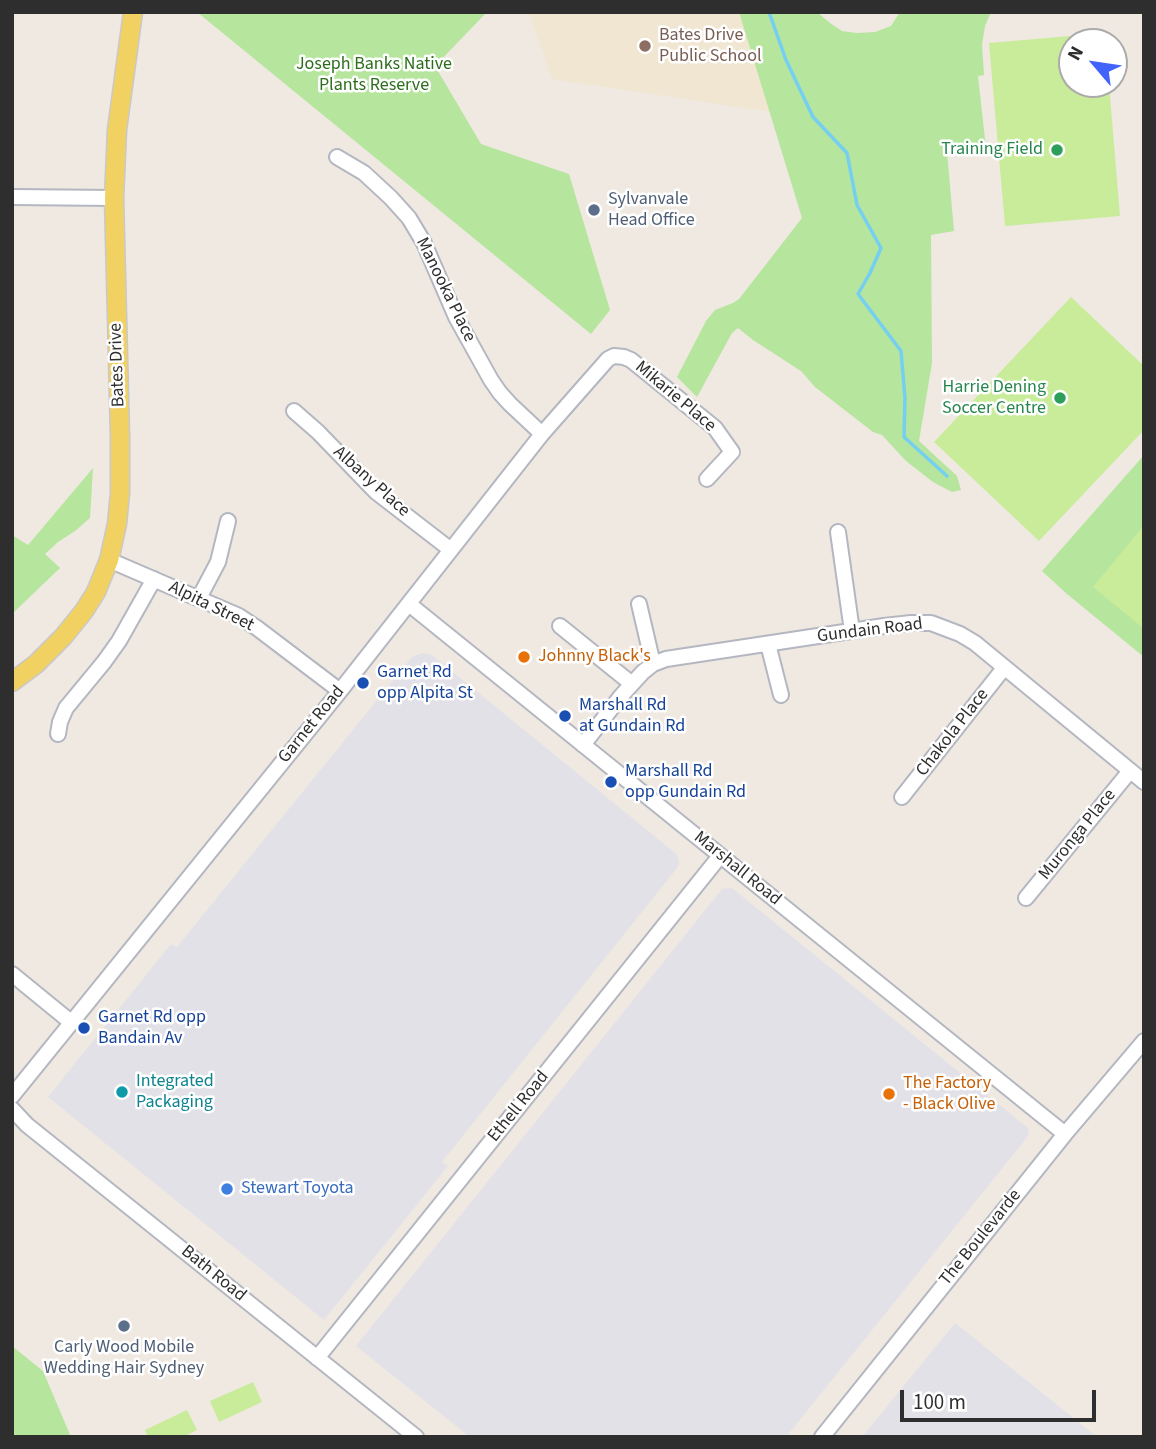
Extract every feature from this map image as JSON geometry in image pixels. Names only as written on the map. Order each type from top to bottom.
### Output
[{"type":"main road","name":"Bates Drive","points":[[12,682],[36,664],[84,611],[96,592],[109,560],[117,524],[120,482],[114,198],[117,130],[133,12]]},
{"type":"street","name":"Manooka Place","points":[[337,157],[364,173],[409,218],[424,243],[456,317],[499,393],[542,434]]},
{"type":"street","points":[[12,197],[114,198]]},
{"type":"street","name":"Garnet Road","points":[[12,1096],[340,691],[542,434],[601,365],[614,356]]},
{"type":"street","name":"Mikarie Place","points":[[614,356],[624,357],[638,365],[715,428],[732,452],[706,479]]},
{"type":"street","name":"Albany Place","points":[[294,411],[376,492],[451,550]]},
{"type":"street","points":[[198,598],[218,562],[228,521]]},
{"type":"street","points":[[838,532],[852,631]]},
{"type":"street","name":"Alpita Street","points":[[109,560],[247,621],[340,691]]},
{"type":"street","points":[[58,734],[66,708],[119,641],[154,579]]},
{"type":"street","name":"Marshall Road","points":[[409,604],[1065,1134]]},
{"type":"street","points":[[639,604],[653,664]]},
{"type":"street","name":"Gundain Road","points":[[583,745],[643,671],[666,659],[911,623],[932,623],[975,643],[1144,782]]},
{"type":"street","points":[[560,626],[632,684]]},
{"type":"street","points":[[768,644],[781,695]]},
{"type":"street","name":"Chakola Place","points":[[902,797],[1004,668]]},
{"type":"street","name":"Muronga Place","points":[[1026,898],[1130,771]]},
{"type":"street","name":"Ethell Road","points":[[317,1358],[720,856]]},
{"type":"street","points":[[12,974],[72,1024]]},
{"type":"street","name":"The Boulevarde","points":[[822,1437],[1065,1134],[1144,1041]]},
{"type":"street","name":"Bath Road","points":[[12,1109],[27,1125],[416,1437]]},
{"type":"shaded area","name":"Bates Drive Public School","points":[[529,12],[739,12],[771,112],[552,79]]},
{"type":"shaded area","points":[[422,653],[432,655],[674,852],[678,856],[679,864],[442,1162],[448,1166],[324,1320],[48,1097],[171,944],[177,947],[412,657]]},
{"type":"shaded area","points":[[732,888],[1028,1128],[1029,1135],[786,1437],[470,1437],[356,1346],[722,889]]},
{"type":"shaded area","points":[[955,1323],[969,1334],[1097,1437],[862,1437]]},
{"type":"green space","name":"Joseph Banks Native Plants Reserve","points":[[197,12],[487,12],[435,66],[481,144],[569,174],[610,310],[591,334]]},
{"type":"green space","points":[[739,12],[817,12],[842,31],[857,33],[875,32],[891,26],[900,12],[991,12],[985,26],[982,45],[984,75],[978,76],[986,148],[947,152],[954,231],[931,235],[932,363],[919,441],[957,476],[961,490],[952,492],[933,482],[906,461],[882,435],[873,432],[815,387],[801,371],[738,328],[732,333],[697,397],[677,377],[706,321],[715,310],[739,299],[802,218]]},
{"type":"green space","name":"Training Field","points":[[1058,37],[1058,98],[1110,98],[1120,216],[1005,226],[989,43]]},
{"type":"green space","name":"Harrie Dening Soccer Centre","points":[[1071,297],[1144,366],[1144,430],[1039,541],[934,442]]},
{"type":"green space","points":[[1144,455],[1144,657],[1042,571]]},
{"type":"green space","points":[[93,468],[90,518],[45,554],[60,568],[12,614],[12,535],[28,545]]},
{"type":"green space","points":[[1144,525],[1144,629],[1093,587]]},
{"type":"green space","points":[[12,1346],[43,1371],[71,1437],[12,1437]]},
{"type":"green space","points":[[253,1382],[262,1402],[219,1422],[210,1401]]},
{"type":"green space","points":[[187,1410],[197,1430],[183,1437],[148,1437],[145,1430]]},
{"type":"waterway","points":[[769,12],[786,60],[813,117],[847,153],[857,205],[881,248],[858,294],[901,351],[905,398],[904,437],[947,476]]},
{"type":"place","name":"Bates Drive Public School","points":[[645,46]]},
{"type":"place","name":"Training Field","points":[[1057,150]]},
{"type":"place","name":"Sylvanvale Head Office","points":[[594,210]]},
{"type":"place","name":"Harrie Dening Soccer Centre","points":[[1060,398]]},
{"type":"place","name":"Johnny Black's","points":[[524,657]]},
{"type":"place","name":"Garnet Rd opp Alpita St","points":[[363,683]]},
{"type":"place","name":"Marshall Rd at Gundain Rd","points":[[565,716]]},
{"type":"place","name":"Marshall Rd opp Gundain Rd","points":[[611,782]]},
{"type":"place","name":"Garnet Rd opp Bandain Av","points":[[84,1028]]},
{"type":"place","name":"Integrated Packaging","points":[[122,1092]]},
{"type":"place","name":"The Factory - Black Olive","points":[[889,1094]]},
{"type":"place","name":"Stewart Toyota","points":[[227,1189]]},
{"type":"place","name":"Carly Wood Mobile Wedding Hair Sydney","points":[[124,1326]]}]
